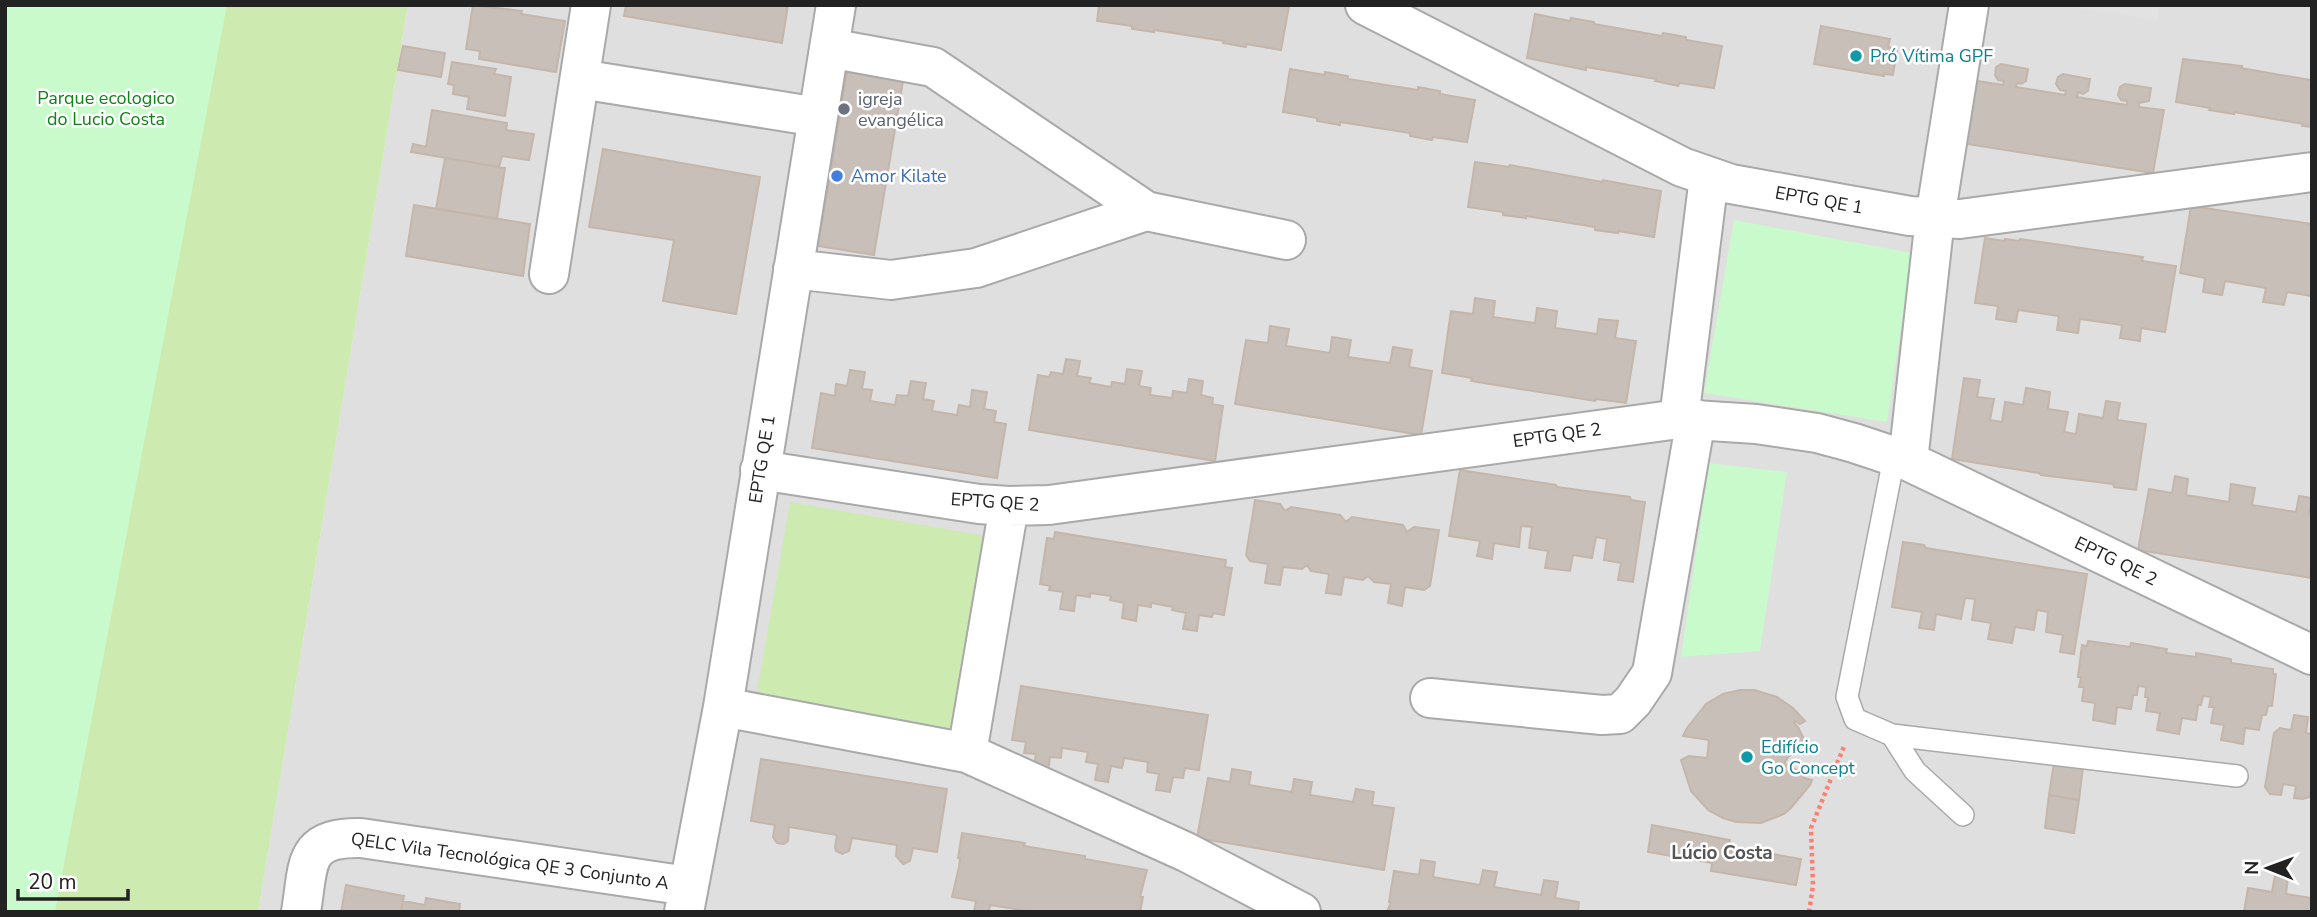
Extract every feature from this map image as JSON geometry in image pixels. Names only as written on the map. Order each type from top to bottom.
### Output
[{"type":"street","points":[[549,274],[591,5]]},
{"type":"street","name":"EPTG QE 1","points":[[688,905],[723,707],[836,5]]},
{"type":"street","name":"EPTG QE 1","points":[[1365,5],[1682,167],[1731,184],[1935,218],[1960,219],[2312,172]]},
{"type":"street","points":[[1901,460],[1935,218],[1969,5]]},
{"type":"street","points":[[829,48],[933,67],[1146,211],[1286,240]]},
{"type":"street","points":[[580,79],[818,117]]},
{"type":"street","points":[[1430,698],[1602,715],[1620,714],[1633,701],[1652,673],[1688,419],[1709,177]]},
{"type":"street","points":[[793,269],[891,280],[976,268],[1146,211]]},
{"type":"street","name":"EPTG QE 2","points":[[760,470],[979,504],[1049,505],[1688,419],[1756,424],[1816,433],[1901,460],[2312,655]]},
{"type":"street","points":[[967,753],[1009,506]]},
{"type":"street","points":[[723,707],[967,753],[1186,852],[1301,912]]},
{"type":"street","name":"QELC Vila Tecnológica QE 3 Conjunto A","points":[[301,912],[310,857],[323,842],[340,837],[361,838],[688,905]]},
{"type":"lane","points":[[1901,460],[1847,697],[1855,719],[1892,735],[2237,776]]},
{"type":"lane","points":[[1892,735],[1915,771],[1963,816]]},
{"type":"path","points":[[1809,912],[1813,886],[1811,828],[1855,719]]},
{"type":"shaded area","name":"Lúcio Costa","points":[[408,5],[2312,5],[2312,912],[258,912]]},
{"type":"shaded area","points":[[2061,5],[2159,5],[2157,20]]},
{"type":"green space","points":[[5,5],[408,5],[258,912],[5,912]]},
{"type":"green space","name":"Parque ecologico do Lucio Costa","points":[[5,5],[227,5],[55,912],[5,912]]},
{"type":"green space","points":[[1734,220],[1912,253],[1887,422],[1704,393]]},
{"type":"green space","points":[[1709,463],[1787,472],[1760,651],[1681,657]]},
{"type":"green space","points":[[790,502],[986,536],[952,731],[756,697]]},
{"type":"building","points":[[473,5],[522,11],[521,14],[565,21],[556,72],[479,59],[480,51],[466,49]]},
{"type":"building","points":[[626,5],[788,5],[782,43],[624,16]]},
{"type":"building","points":[[1099,5],[1289,6],[1281,50],[1246,44],[1246,47],[1223,43],[1224,41],[1132,29],[1132,26],[1097,21]]},
{"type":"building","points":[[1535,14],[1570,21],[1571,18],[1662,36],[1663,33],[1722,46],[1714,88],[1680,83],[1678,86],[1655,81],[1656,79],[1586,67],[1586,70],[1527,58]]},
{"type":"building","name":"Pró Vítima GPF","points":[[1821,26],[1890,39],[1888,47],[1897,49],[1893,75],[1884,76],[1814,64]]},
{"type":"building","points":[[403,46],[445,53],[441,77],[398,70]]},
{"type":"building","points":[[2183,59],[2242,66],[2241,68],[2310,80],[2312,77],[2312,127],[2176,102]]},
{"type":"building","points":[[452,62],[496,69],[494,74],[511,77],[505,116],[467,109],[469,97],[453,94],[454,85],[448,84]]},
{"type":"building","points":[[2001,64],[2028,69],[2026,81],[2017,83],[2016,87],[2065,95],[2066,91],[2060,90],[2056,84],[2058,77],[2063,74],[2090,79],[2088,91],[2083,94],[2078,92],[2077,97],[2127,105],[2127,101],[2121,100],[2118,95],[2120,87],[2125,84],[2151,88],[2149,101],[2139,103],[2139,107],[2164,110],[2153,173],[1967,144],[1977,81],[2003,85],[2004,81],[1998,80],[1995,75],[1996,67]]},
{"type":"building","points":[[1290,69],[1325,75],[1325,72],[1348,76],[1348,79],[1418,90],[1418,87],[1475,100],[1467,142],[1433,137],[1432,140],[1410,136],[1410,133],[1340,122],[1340,125],[1283,112]]},
{"type":"building","points":[[847,72],[903,81],[874,255],[818,246]]},
{"type":"building","points":[[432,110],[507,123],[506,130],[534,134],[529,160],[502,156],[499,167],[411,152],[413,144],[426,147]]},
{"type":"building","points":[[603,149],[760,177],[736,314],[663,301],[674,240],[589,227]]},
{"type":"building","points":[[445,158],[505,168],[497,219],[436,209]]},
{"type":"building","points":[[1475,162],[1510,165],[1661,191],[1654,237],[1595,230],[1595,227],[1503,215],[1503,212],[1468,207]]},
{"type":"building","points":[[414,205],[530,224],[523,276],[406,256]]},
{"type":"building","points":[[2191,206],[2312,224],[2312,296],[2287,292],[2284,305],[2263,302],[2266,288],[2225,281],[2222,295],[2203,292],[2205,278],[2180,273]]},
{"type":"building","points":[[1985,238],[2005,241],[2020,239],[2143,257],[2142,261],[2176,266],[2165,332],[2141,328],[2140,341],[2120,338],[2122,325],[2080,319],[2078,333],[2057,330],[2059,316],[2018,310],[2016,322],[1996,319],[1998,306],[1975,303]]},
{"type":"building","points":[[1475,298],[1495,301],[1493,317],[1535,323],[1537,308],[1557,311],[1555,328],[1597,334],[1599,319],[1618,321],[1615,338],[1636,341],[1626,403],[1595,401],[1471,381],[1472,378],[1442,373],[1451,311],[1473,314]]},
{"type":"building","points":[[1270,326],[1289,329],[1286,346],[1330,353],[1332,337],[1351,340],[1348,357],[1390,363],[1393,347],[1412,350],[1409,367],[1432,371],[1421,435],[1235,404],[1246,340],[1268,343]]},
{"type":"building","points":[[1066,359],[1080,361],[1077,376],[1091,378],[1089,383],[1111,387],[1112,382],[1125,384],[1127,369],[1142,371],[1139,386],[1151,388],[1150,395],[1172,398],[1173,391],[1187,393],[1189,379],[1203,381],[1201,395],[1213,398],[1212,404],[1223,406],[1215,461],[1029,430],[1038,375],[1049,377],[1051,372],[1063,374]]},
{"type":"building","points":[[850,370],[865,372],[862,389],[872,390],[870,401],[895,405],[897,395],[908,396],[911,381],[926,383],[923,399],[934,401],[932,411],[957,415],[959,405],[970,407],[972,390],[987,392],[984,409],[996,411],[994,422],[1006,424],[997,478],[812,448],[821,393],[835,396],[836,384],[847,386]]},
{"type":"building","points":[[1964,378],[1980,380],[1977,397],[1994,399],[1990,420],[2002,422],[2005,402],[2023,405],[2026,388],[2050,392],[2048,409],[2068,412],[2064,432],[2076,434],[2079,414],[2103,418],[2106,401],[2120,403],[2117,420],[2146,424],[2136,490],[1952,459]]},
{"type":"building","points":[[1460,470],[1630,497],[1631,500],[1645,502],[1633,582],[1618,580],[1621,563],[1604,560],[1607,539],[1596,537],[1592,558],[1573,555],[1570,571],[1545,568],[1548,551],[1529,548],[1532,527],[1521,526],[1519,547],[1494,543],[1492,559],[1477,556],[1480,541],[1449,536]]},
{"type":"building","points":[[2175,476],[2188,479],[2186,495],[2229,502],[2231,484],[2255,488],[2252,505],[2296,512],[2299,496],[2312,498],[2309,514],[2312,515],[2312,578],[2138,550],[2149,489],[2172,493]]},
{"type":"building","points":[[1255,500],[1280,504],[1285,511],[1291,507],[1340,515],[1346,522],[1352,517],[1403,525],[1407,532],[1414,527],[1439,530],[1430,586],[1424,590],[1405,587],[1402,606],[1388,603],[1391,584],[1374,582],[1368,576],[1363,580],[1344,577],[1341,595],[1326,593],[1329,574],[1311,571],[1307,565],[1302,569],[1283,567],[1280,585],[1265,583],[1268,564],[1250,561],[1246,555]]},
{"type":"building","points":[[1055,532],[1226,560],[1225,567],[1232,568],[1224,615],[1199,615],[1197,631],[1183,629],[1186,613],[1172,610],[1173,607],[1151,603],[1151,607],[1138,605],[1136,621],[1122,618],[1124,603],[1110,600],[1111,596],[1090,593],[1090,597],[1076,595],[1074,611],[1060,609],[1063,592],[1049,590],[1050,586],[1040,584],[1047,538],[1054,539]]},
{"type":"building","points":[[1903,542],[2087,574],[2074,654],[2060,652],[2063,635],[2046,632],[2048,612],[2037,610],[2034,630],[2015,627],[2012,643],[1988,639],[1991,623],[1972,620],[1975,599],[1965,598],[1961,619],[1936,614],[1934,630],[1919,628],[1922,612],[1892,607]]},
{"type":"building","points":[[2088,641],[2130,647],[2131,643],[2167,649],[2166,653],[2196,657],[2196,653],[2231,659],[2231,663],[2273,669],[2273,674],[2276,674],[2272,706],[2268,706],[2266,715],[2262,715],[2259,730],[2245,728],[2243,744],[2221,740],[2224,725],[2211,723],[2214,707],[2209,707],[2211,697],[2203,696],[2201,705],[2198,705],[2196,720],[2182,718],[2179,734],[2157,730],[2160,713],[2146,711],[2146,687],[2138,686],[2137,695],[2133,695],[2131,709],[2117,707],[2115,724],[2093,720],[2095,703],[2082,701],[2084,687],[2079,687],[2081,677],[2078,677],[2082,645],[2087,646]]},
{"type":"building","points":[[1021,686],[1208,715],[1199,770],[1185,768],[1183,778],[1173,777],[1170,792],[1156,790],[1159,774],[1147,772],[1148,762],[1124,758],[1122,768],[1111,766],[1108,782],[1095,780],[1098,764],[1086,762],[1088,752],[1062,748],[1061,758],[1050,757],[1048,773],[1033,771],[1036,754],[1024,753],[1026,742],[1012,740]]},
{"type":"building","name":"Edifício Go Concept","points":[[1754,690],[1777,697],[1805,721],[1794,723],[1804,739],[1785,761],[1785,765],[1806,774],[1804,778],[1812,780],[1810,785],[1784,814],[1761,823],[1736,822],[1708,810],[1691,791],[1681,760],[1689,756],[1707,758],[1709,740],[1683,736],[1706,704],[1723,694]]},
{"type":"building","points":[[2294,715],[2308,717],[2306,733],[2312,734],[2312,796],[2303,799],[2294,798],[2296,786],[2283,784],[2281,795],[2270,794],[2265,787],[2274,733],[2280,728],[2291,730]]},
{"type":"building","points":[[761,759],[947,789],[937,852],[913,848],[910,861],[903,864],[896,856],[897,845],[852,838],[849,851],[842,854],[836,851],[837,835],[789,827],[788,841],[784,844],[777,843],[773,837],[775,825],[751,821]]},
{"type":"building","points":[[2054,763],[2083,767],[2079,800],[2049,795]]},
{"type":"building","points":[[1232,769],[1251,772],[1249,785],[1292,792],[1294,779],[1312,782],[1310,795],[1353,802],[1356,789],[1374,792],[1372,805],[1394,808],[1384,870],[1197,838],[1208,778],[1230,782]]},
{"type":"building","points":[[2049,795],[2079,800],[2074,833],[2045,828]]},
{"type":"building","points":[[1652,825],[1730,840],[1728,851],[1731,852],[1732,847],[1801,859],[1796,885],[1711,871],[1712,863],[1648,852]]},
{"type":"building","points":[[962,833],[1025,843],[1024,846],[1147,870],[1140,897],[1143,897],[1140,912],[1033,912],[990,905],[989,912],[974,912],[976,901],[952,897],[959,867]]},
{"type":"building","points":[[1421,860],[1435,862],[1433,877],[1480,885],[1483,870],[1497,872],[1494,887],[1541,895],[1544,880],[1558,882],[1555,898],[1579,902],[1578,912],[1387,912],[1391,902],[1394,871],[1419,875]]},
{"type":"building","points":[[2275,875],[2288,878],[2286,894],[2312,898],[2312,912],[2244,912],[2248,888],[2272,892]]},
{"type":"building","points":[[346,885],[404,896],[401,912],[341,912]]},
{"type":"building","points":[[426,898],[460,904],[459,912],[401,912],[403,901],[425,905]]},
{"type":"place","name":"Pró Vítima GPF","points":[[1856,56]]},
{"type":"place","name":"igreja evangélica","points":[[844,109]]},
{"type":"place","name":"Amor Kilate","points":[[837,176]]},
{"type":"place","name":"Edifício Go Concept","points":[[1747,757]]},
{"type":"district","name":"Lúcio Costa","points":[[1722,852]]}]
